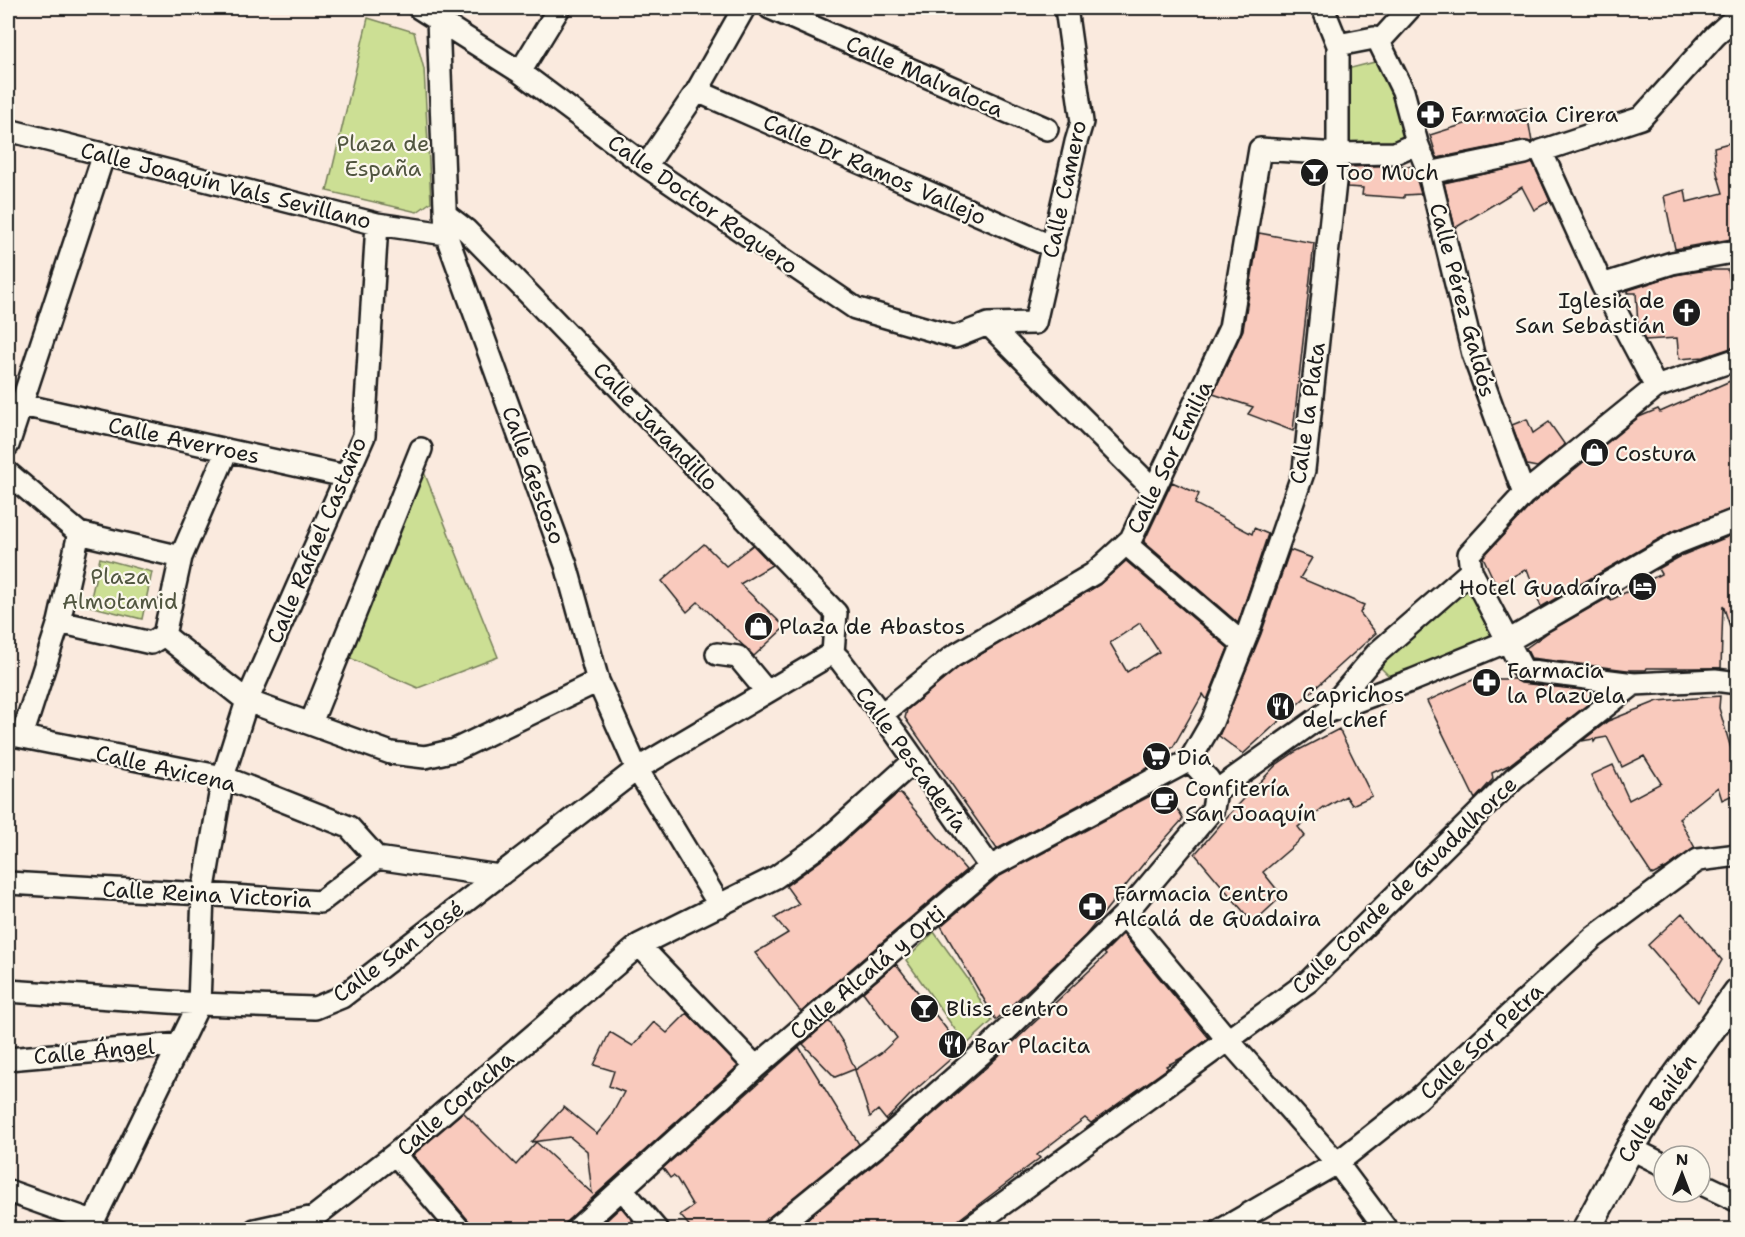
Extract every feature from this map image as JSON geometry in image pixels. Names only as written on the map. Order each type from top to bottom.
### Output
[{"type":"main road","name":"Calle Bailén","points":[[1586,1230],[1630,1148],[1670,1085],[1737,992]]},
{"type":"street","name":"Calle Doctor Roquero","points":[[419,8],[520,72],[646,166],[855,308],[955,337],[988,324]]},
{"type":"street","points":[[520,72],[559,8]]},
{"type":"street","points":[[646,166],[697,91],[744,8]]},
{"type":"street","name":"Calle Malvaloca","points":[[770,8],[1047,129]]},
{"type":"street","points":[[1323,8],[1338,45],[1376,40],[1410,8]]},
{"type":"street","points":[[1376,40],[1394,8]]},
{"type":"street","name":"Calle Camero","points":[[988,324],[1035,323],[1082,122],[1060,10]]},
{"type":"street","points":[[1428,173],[1533,152],[1641,118],[1737,15]]},
{"type":"street","name":"Calle Gestoso","points":[[438,19],[446,224],[566,565],[598,681],[637,769],[720,906]]},
{"type":"street","name":"Calle Pérez Galdós","points":[[1376,40],[1403,91],[1428,173],[1473,354],[1524,494]]},
{"type":"street","name":"Calle la Plata","points":[[1190,760],[1208,729],[1243,644],[1304,470],[1338,154],[1338,45]]},
{"type":"street","name":"Calle Dr Ramos Vallejo","points":[[697,91],[1053,247]]},
{"type":"street","name":"Calle Joaquín Vals Sevillano","points":[[8,130],[377,224],[446,224]]},
{"type":"street","points":[[1338,154],[1395,153],[1417,143]]},
{"type":"street","name":"Calle Sor Emilia","points":[[881,715],[952,657],[1093,574],[1131,539],[1230,328],[1260,149],[1338,154]]},
{"type":"street","points":[[1533,152],[1656,387]]},
{"type":"street","points":[[8,445],[104,154]]},
{"type":"street","name":"Calle Rafael Castaño","points":[[199,1004],[203,894],[224,777],[247,701],[364,436],[377,224]]},
{"type":"street","name":"Calle Jarandillo","points":[[446,224],[466,230],[836,613],[832,653]]},
{"type":"street","points":[[1602,285],[1672,263],[1737,251],[1737,257]]},
{"type":"street","points":[[988,324],[1154,490]]},
{"type":"street","points":[[1737,359],[1656,387],[1524,494],[1469,554],[1471,571],[1523,670],[1634,684],[1715,680],[1737,683]]},
{"type":"street","name":"Calle Averroes","points":[[22,405],[345,476]]},
{"type":"street","points":[[310,723],[421,449]]},
{"type":"street","points":[[59,622],[151,643],[164,635],[180,557],[227,450]]},
{"type":"street","points":[[8,473],[79,533],[180,557]]},
{"type":"street","points":[[1327,712],[1508,641],[1677,543],[1737,519]]},
{"type":"street","points":[[15,735],[59,622],[79,533]]},
{"type":"street","points":[[1126,544],[1243,644]]},
{"type":"street","points":[[1216,791],[1327,712],[1377,653],[1471,571]]},
{"type":"street","points":[[164,635],[247,701],[391,753],[425,758],[455,750],[598,681]]},
{"type":"street","name":"Calle San José","points":[[8,991],[199,1004],[315,1008],[342,997],[637,769],[832,653]]},
{"type":"street","name":"Calle Pescadería","points":[[832,653],[840,660],[881,715],[990,867]]},
{"type":"street","points":[[720,661],[738,657],[767,692]]},
{"type":"street","name":"Calle Conde de Guadalhorce","points":[[967,1230],[1309,981],[1514,778],[1634,684]]},
{"type":"street","name":"Calle Avicena","points":[[15,735],[224,777],[349,827],[377,858]]},
{"type":"street","points":[[773,1230],[885,1139],[988,1048],[1124,915],[1213,809],[1216,791],[1190,760]]},
{"type":"street","name":"Calle Alcalá y Orti","points":[[576,1230],[756,1067],[990,867],[1190,760]]},
{"type":"street","name":"Calle Coracha","points":[[255,1230],[317,1223],[639,945],[777,877],[822,844],[914,761]]},
{"type":"street","name":"Calle Sor Petra","points":[[1221,1230],[1337,1163],[1418,1099],[1594,937],[1698,860],[1737,855]]},
{"type":"street","points":[[377,858],[498,876]]},
{"type":"street","name":"Calle Reina Victoria","points":[[8,884],[320,902],[377,858]]},
{"type":"street","points":[[1124,915],[1228,1040],[1337,1163],[1387,1230]]},
{"type":"street","points":[[639,945],[756,1067]]},
{"type":"street","points":[[8,1191],[90,1225],[199,1004]]},
{"type":"street","name":"Calle Ángel","points":[[8,1059],[180,1044]]},
{"type":"street","points":[[1630,1148],[1652,1159]]},
{"type":"street","points":[[395,1154],[460,1230]]},
{"type":"street","points":[[622,1189],[657,1230]]},
{"type":"street","points":[[1712,1189],[1737,1201]]},
{"type":"green space","name":"Plaza de España","points":[[368,18],[414,32],[424,69],[431,202],[417,212],[327,191]]},
{"type":"green space","points":[[1379,61],[1409,129],[1399,147],[1355,145],[1346,138],[1347,69]]},
{"type":"green space","points":[[420,462],[498,657],[418,688],[343,655]]},
{"type":"green space","name":"Plaza Almotamid","points":[[100,558],[152,572],[142,619],[89,606]]},
{"type":"green space","points":[[1463,584],[1473,586],[1493,630],[1488,637],[1399,675],[1388,675],[1381,668],[1380,660]]},
{"type":"green space","points":[[934,932],[968,979],[992,1021],[966,1045],[906,960]]},
{"type":"building","points":[[1526,108],[1532,142],[1522,141],[1437,158],[1430,135],[1503,112]]},
{"type":"building","points":[[1729,143],[1737,176],[1737,238],[1675,249],[1664,196],[1685,190],[1687,202],[1723,193],[1717,173],[1714,147]]},
{"type":"building","points":[[1533,163],[1550,201],[1534,210],[1522,187],[1455,228],[1444,183]]},
{"type":"building","points":[[1397,165],[1413,167],[1421,194],[1404,195],[1404,198],[1362,195],[1363,188],[1347,187],[1349,167]]},
{"type":"building","points":[[1259,233],[1314,243],[1293,431],[1248,414],[1253,407],[1213,394],[1243,330]]},
{"type":"building","name":"Iglesia de San Sebastián","points":[[1707,270],[1728,270],[1734,302],[1734,347],[1704,357],[1679,359],[1677,338],[1645,340],[1638,325],[1636,293],[1627,293],[1629,290],[1675,275]]},
{"type":"building","points":[[1737,378],[1737,507],[1671,532],[1541,607],[1527,569],[1496,585],[1483,557],[1533,503],[1639,417],[1658,409],[1660,412]]},
{"type":"building","points":[[1527,419],[1533,433],[1549,422],[1565,445],[1537,467],[1527,465],[1512,425]]},
{"type":"building","points":[[1172,482],[1199,494],[1195,504],[1252,534],[1254,528],[1268,534],[1238,623],[1144,542]]},
{"type":"building","points":[[1737,533],[1737,639],[1734,639],[1723,605],[1721,668],[1627,670],[1531,658],[1526,648],[1550,631],[1609,597],[1611,600],[1661,574],[1658,569],[1683,555]]},
{"type":"building","points":[[704,544],[726,566],[753,545],[772,565],[740,584],[785,627],[754,656],[698,602],[687,612],[662,581]]},
{"type":"building","points":[[1290,550],[1312,558],[1300,578],[1364,605],[1360,613],[1376,633],[1243,754],[1219,736],[1261,634]]},
{"type":"building","points":[[1126,561],[1228,648],[1207,700],[1203,694],[1173,747],[1146,769],[997,849],[905,718],[907,710],[959,667],[1099,585]],"holes":[[[1140,623],[1159,652],[1127,672],[1110,643]]]},
{"type":"building","points":[[1475,679],[1514,679],[1521,683],[1591,691],[1592,701],[1509,765],[1492,773],[1493,779],[1475,799],[1427,701]]},
{"type":"building","points":[[1720,696],[1719,708],[1737,769],[1737,793],[1722,800],[1718,787],[1679,818],[1695,848],[1652,875],[1603,801],[1591,775],[1613,765],[1629,800],[1661,783],[1644,756],[1622,767],[1607,737],[1596,739],[1594,742],[1593,739],[1582,741],[1608,721],[1658,701]]},
{"type":"building","points":[[1339,729],[1372,796],[1352,805],[1346,796],[1324,807],[1298,827],[1305,836],[1263,872],[1282,896],[1253,923],[1195,854],[1276,765],[1295,752]]},
{"type":"building","points":[[1165,788],[1183,819],[1085,936],[996,1020],[941,926],[998,877]]},
{"type":"building","points":[[897,794],[901,794],[966,870],[801,1012],[755,953],[788,933],[775,918],[799,904],[786,886],[830,854]]},
{"type":"building","points":[[1682,913],[1722,960],[1698,1002],[1648,945]]},
{"type":"building","points":[[1123,934],[1209,1038],[1185,1056],[1166,1066],[1168,1068],[1091,1123],[1085,1118],[1037,1155],[1040,1158],[945,1230],[794,1230],[893,1149],[988,1066],[1106,955],[1104,953]]},
{"type":"building","points":[[896,964],[962,1049],[913,1092],[886,1120],[878,1110],[870,1117],[855,1070],[881,1053],[897,1038],[863,992]]},
{"type":"building","points":[[687,1013],[738,1066],[567,1221],[564,1230],[472,1230],[470,1222],[413,1155],[463,1112],[516,1165],[536,1142],[592,1193],[587,1151],[570,1137],[532,1142],[564,1107],[597,1134],[610,1118],[624,1092],[609,1086],[614,1071],[594,1065],[610,1032],[633,1046],[654,1022],[667,1033]]},
{"type":"building","points":[[829,1021],[844,1044],[855,1069],[835,1077],[803,1044]]},
{"type":"building","points":[[799,1047],[859,1144],[753,1230],[693,1230],[680,1215],[693,1206],[677,1179],[673,1176],[670,1178],[663,1168]]},
{"type":"building","points":[[621,1207],[640,1230],[596,1230]]},
{"type":"place","name":"Farmacia Cirera","points":[[1430,114]]},
{"type":"place","name":"Too Much","points":[[1315,172]]},
{"type":"place","name":"Iglesia de San Sebastián","points":[[1686,313]]},
{"type":"place","name":"Costura","points":[[1594,453]]},
{"type":"place","name":"Hotel Guadaíra","points":[[1643,587]]},
{"type":"place","name":"Plaza de Abastos","points":[[758,626]]},
{"type":"place","name":"Farmacia la Plazuela","points":[[1486,683]]},
{"type":"place","name":"Caprichos del chef","points":[[1281,707]]},
{"type":"place","name":"Dia","points":[[1156,757]]},
{"type":"place","name":"Confitería San Joaquín","points":[[1164,801]]},
{"type":"place","name":"Farmacia Centro Alcalá de Guadaira","points":[[1093,906]]},
{"type":"place","name":"Bliss centro","points":[[925,1008]]},
{"type":"place","name":"Bar Placita","points":[[953,1045]]}]
